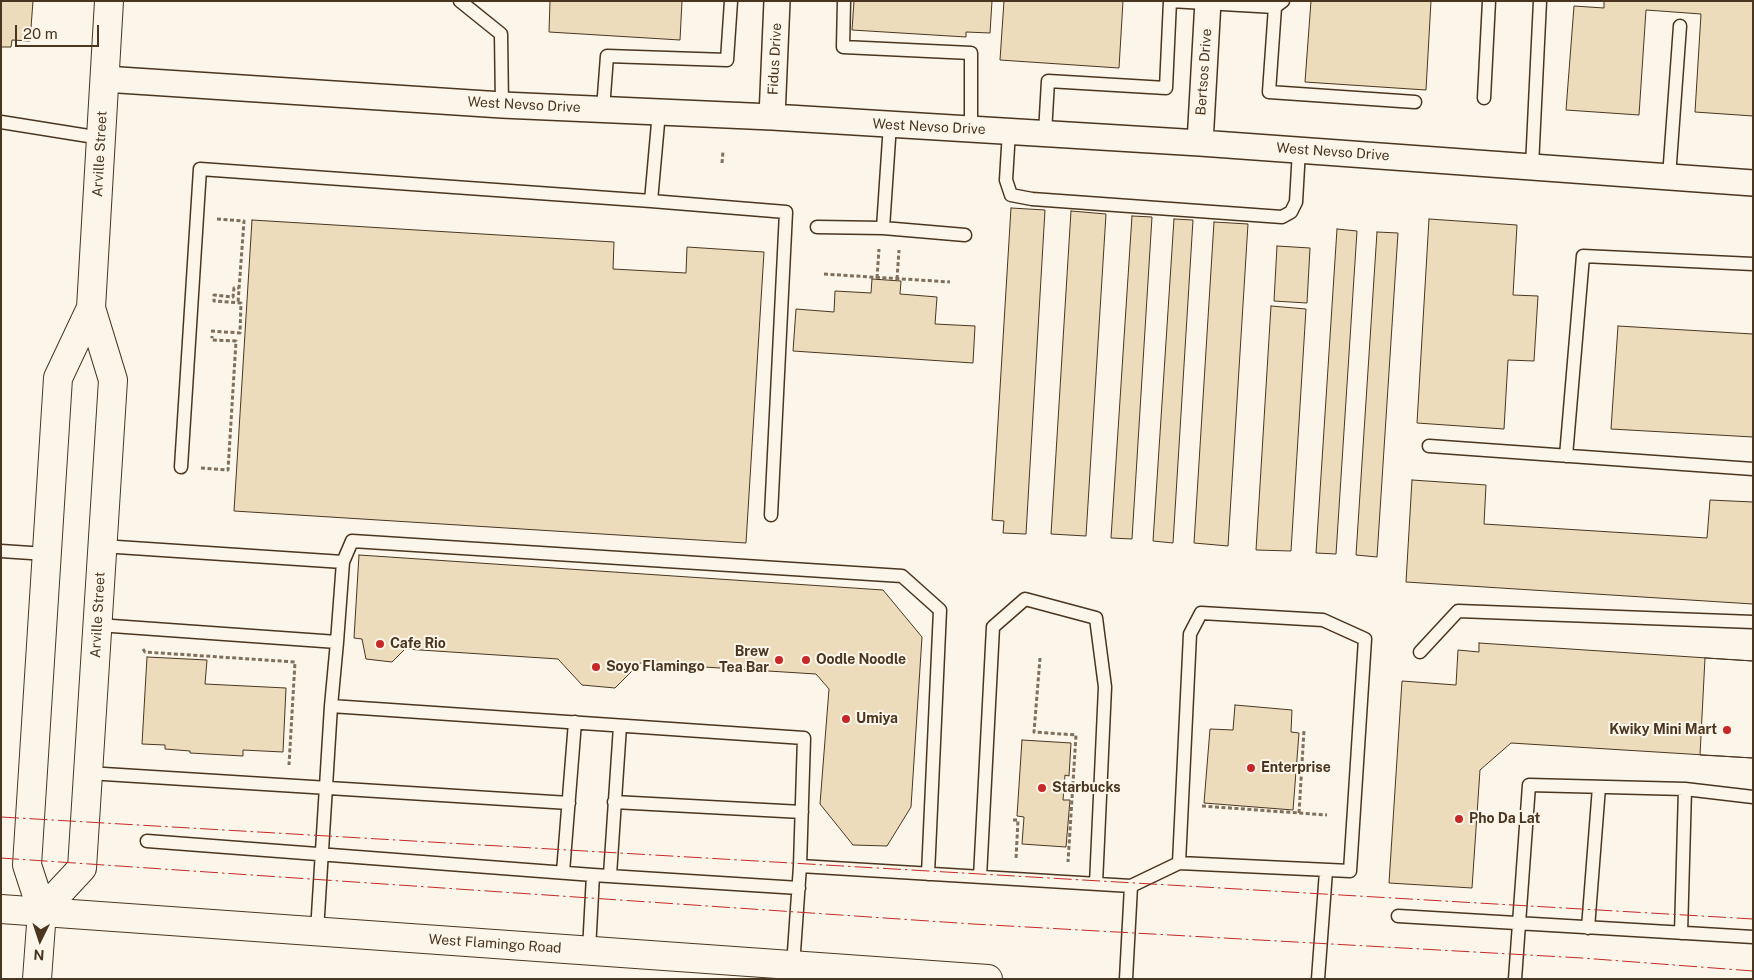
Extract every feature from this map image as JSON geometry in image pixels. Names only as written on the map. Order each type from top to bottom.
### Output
[{"type":"main road","name":"Arville Street","points":[[42,911],[82,868],[113,380],[91,308],[109,1]]},
{"type":"main road","name":"Arville Street","points":[[37,979],[42,911],[26,865],[58,378],[91,308]]},
{"type":"main road","name":"West Flamingo Road","points":[[1,909],[988,979]]},
{"type":"street","name":"Fidus Drive","points":[[772,117],[777,1]]},
{"type":"street","name":"Bertsos Drive","points":[[1200,143],[1208,2]]},
{"type":"street","name":"West Nevso Drive","points":[[104,79],[502,105],[772,117],[1045,133],[1753,183]]},
{"type":"lane","points":[[460,1],[501,34],[502,105]]},
{"type":"lane","points":[[603,110],[607,56],[727,60],[731,1]]},
{"type":"lane","points":[[844,1],[843,47],[972,53],[971,129]]},
{"type":"lane","points":[[1045,133],[1048,82],[1166,88],[1170,1],[1279,4],[1269,92],[1415,102]]},
{"type":"lane","points":[[1484,98],[1489,1]]},
{"type":"lane","points":[[1532,166],[1540,1]]},
{"type":"lane","points":[[1669,176],[1680,26]]},
{"type":"lane","points":[[651,201],[659,112]]},
{"type":"lane","points":[[1,122],[100,138]]},
{"type":"lane","points":[[881,228],[890,124]]},
{"type":"lane","points":[[1009,131],[1006,180],[1011,195],[1282,217],[1291,212],[1296,202],[1299,150]]},
{"type":"lane","points":[[181,467],[200,169],[651,201],[786,212],[771,515]]},
{"type":"lane","points":[[817,227],[881,228],[965,235]]},
{"type":"lane","points":[[1566,456],[1583,256],[1753,264]]},
{"type":"lane","points":[[1429,446],[1753,469]]},
{"type":"lane","points":[[317,931],[324,787],[343,562],[352,541],[902,576],[940,610],[928,874]]},
{"type":"lane","points":[[102,546],[343,562]]},
{"type":"lane","points":[[1,551],[46,554]]},
{"type":"lane","points":[[980,877],[993,627],[1025,599],[1096,618],[1105,687],[1096,884]]},
{"type":"lane","points":[[1420,652],[1458,611],[1753,622]]},
{"type":"lane","points":[[800,866],[1131,886],[1179,863],[1350,871],[1365,639],[1323,620],[1201,613],[1190,634],[1179,863]]},
{"type":"lane","points":[[98,625],[337,642]]},
{"type":"lane","points":[[331,706],[804,738],[799,888],[793,966]]},
{"type":"lane","points":[[563,872],[575,722]]},
{"type":"lane","points":[[610,875],[620,726]]},
{"type":"lane","points":[[88,773],[568,803]]},
{"type":"lane","points":[[1515,979],[1529,785],[1685,789],[1753,797]]},
{"type":"lane","points":[[1588,928],[1599,787]]},
{"type":"lane","points":[[1681,933],[1685,789]]},
{"type":"lane","points":[[614,802],[802,812]]},
{"type":"lane","points":[[147,841],[593,875],[799,888]]},
{"type":"lane","points":[[1318,979],[1326,870]]},
{"type":"lane","points":[[589,950],[593,875]]},
{"type":"lane","points":[[1126,979],[1131,886]]},
{"type":"lane","points":[[1398,916],[1753,937]]},
{"type":"path","points":[[722,163],[723,151]]},
{"type":"path","points":[[197,217],[244,221],[238,303]]},
{"type":"path","points":[[877,278],[881,228]]},
{"type":"path","points":[[897,279],[900,230]]},
{"type":"path","points":[[824,274],[950,282]]},
{"type":"path","points":[[213,311],[214,295],[233,296],[234,288],[239,288]]},
{"type":"path","points":[[212,331],[240,333],[241,303],[214,301]]},
{"type":"path","points":[[181,467],[228,470],[236,341],[212,340],[213,321]]},
{"type":"path","points":[[141,646],[145,652],[295,662],[289,766],[280,766]]},
{"type":"path","points":[[1040,658],[1034,732],[1076,735],[1068,865],[1059,864]]},
{"type":"path","points":[[1298,813],[1304,730]]},
{"type":"path","points":[[1201,806],[1326,815]]},
{"type":"path","points":[[1013,820],[1018,820],[1016,860],[1024,861]]},
{"type":"building","points":[[1,1],[33,1],[30,41],[12,40],[11,47],[1,47]]},
{"type":"building","points":[[550,1],[682,1],[680,40],[549,32]]},
{"type":"building","points":[[854,1],[992,1],[990,33],[966,32],[966,37],[852,30]]},
{"type":"building","points":[[1004,1],[1123,1],[1119,68],[1000,60]]},
{"type":"building","points":[[1311,1],[1431,1],[1426,90],[1305,82]]},
{"type":"building","points":[[1604,1],[1753,1],[1753,116],[1695,112],[1701,14],[1646,10],[1639,115],[1566,110],[1574,6],[1604,8]]},
{"type":"building","points":[[1011,208],[1045,210],[1026,534],[1003,533],[1004,521],[992,520]]},
{"type":"building","points":[[1071,211],[1106,214],[1086,536],[1051,534]]},
{"type":"building","points":[[1132,216],[1152,217],[1132,539],[1111,538]]},
{"type":"building","points":[[1174,219],[1193,220],[1173,543],[1153,541]]},
{"type":"building","points":[[1429,219],[1517,225],[1513,295],[1538,296],[1534,361],[1508,360],[1504,429],[1417,423]]},
{"type":"building","points":[[252,220],[614,242],[613,269],[686,273],[687,247],[764,252],[746,543],[234,511]]},
{"type":"building","points":[[1214,222],[1248,224],[1228,546],[1194,543]]},
{"type":"building","points":[[1337,229],[1357,231],[1336,554],[1316,553]]},
{"type":"building","points":[[1377,232],[1398,233],[1377,557],[1356,555]]},
{"type":"building","points":[[1277,246],[1310,248],[1307,303],[1274,301]]},
{"type":"building","points":[[872,279],[901,281],[900,294],[937,297],[935,324],[975,326],[973,363],[793,351],[796,309],[834,312],[835,291],[871,293]]},
{"type":"building","points":[[1271,306],[1306,309],[1291,551],[1256,550]]},
{"type":"building","points":[[1618,326],[1753,334],[1753,437],[1611,429]]},
{"type":"building","points":[[1412,480],[1486,485],[1484,524],[1707,538],[1710,500],[1753,502],[1753,604],[1406,582]]},
{"type":"building","points":[[359,555],[883,590],[922,637],[911,807],[887,846],[853,845],[820,804],[829,689],[816,674],[640,663],[615,688],[582,685],[558,659],[405,649],[392,662],[366,659],[362,639],[354,638]]},
{"type":"building","points":[[1479,643],[1753,661],[1753,758],[1511,743],[1480,770],[1472,888],[1389,883],[1402,681],[1456,685],[1458,650],[1479,652]]},
{"type":"building","points":[[147,657],[207,660],[205,684],[286,688],[283,752],[243,750],[243,756],[190,753],[190,751],[165,749],[165,745],[142,744]]},
{"type":"building","name":"Kwiky Mini Mart","points":[[1705,658],[1753,661],[1753,758],[1700,755]]},
{"type":"building","name":"Enterprise","points":[[1235,705],[1292,710],[1291,732],[1299,733],[1293,810],[1204,803],[1210,729],[1233,730]]},
{"type":"building","name":"Starbucks","points":[[1022,740],[1071,743],[1069,776],[1065,775],[1063,800],[1070,800],[1066,847],[1022,844],[1024,817],[1017,816]]},
{"type":"power","points":[[1,817],[1753,919]]},
{"type":"power","points":[[1,858],[973,924],[1582,958],[1753,971]]},
{"type":"place","name":"Cafe Rio","points":[[380,644]]},
{"type":"place","name":"Brew Tea Bar","points":[[779,660]]},
{"type":"place","name":"Oodle Noodle","points":[[806,660]]},
{"type":"place","name":"Soyo Flamingo","points":[[596,667]]},
{"type":"place","name":"Umiya","points":[[846,719]]},
{"type":"place","name":"Kwiky Mini Mart","points":[[1727,730]]},
{"type":"place","name":"Enterprise","points":[[1251,768]]},
{"type":"place","name":"Starbucks","points":[[1042,788]]},
{"type":"place","name":"Pho Da Lat","points":[[1459,819]]}]
